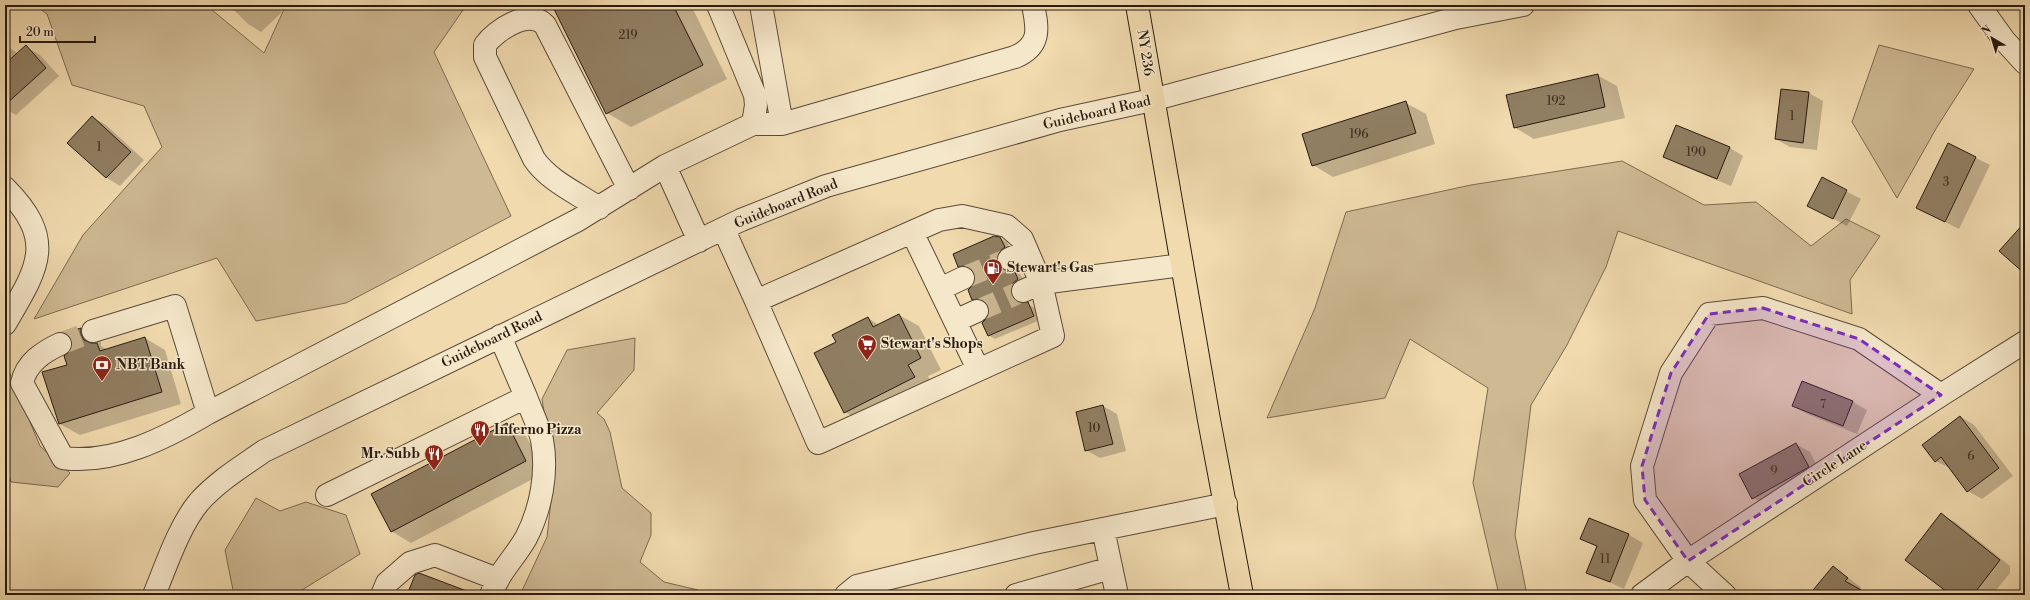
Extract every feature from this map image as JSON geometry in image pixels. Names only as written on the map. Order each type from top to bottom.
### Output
[{"type":"main road","name":"NY 236","points":[[1137,5],[1152,100],[1242,595]]},
{"type":"street","points":[[718,5],[755,95],[756,105],[753,124]]},
{"type":"street","points":[[761,5],[782,124]]},
{"type":"street","points":[[60,344],[42,353],[24,373],[22,383],[63,458],[79,461],[132,451],[179,431],[208,413],[578,220],[665,166],[753,124],[782,124],[1024,53],[1033,45],[1035,37],[1037,24],[1033,5]]},
{"type":"street","name":"Guideboard Road","points":[[154,595],[186,522],[199,502],[223,479],[264,451],[500,336],[724,230],[741,220],[826,186],[1060,120],[1152,100],[1456,18],[1523,5]]},
{"type":"street","points":[[1979,5],[2004,40],[2025,63]]},
{"type":"street","points":[[599,208],[554,179],[539,166],[534,159],[485,57],[485,45],[493,36],[523,18],[534,18],[540,20],[545,25],[629,189]]},
{"type":"street","points":[[665,166],[698,241]]},
{"type":"street","points":[[5,188],[20,203],[34,230],[38,244],[36,263],[28,284],[5,324]]},
{"type":"street","points":[[724,230],[818,442],[1053,336],[1018,255],[1022,239],[1007,226],[962,216],[939,220],[756,301]]},
{"type":"street","points":[[912,232],[978,369]]},
{"type":"street","points":[[1032,287],[1182,265]]},
{"type":"street","points":[[940,289],[963,278]]},
{"type":"street","points":[[94,331],[175,306],[208,413]]},
{"type":"street","points":[[1724,595],[1688,562],[1645,500],[1642,466],[1671,373],[1709,314],[1763,308],[1859,339],[1941,395]]},
{"type":"street","points":[[955,321],[977,311]]},
{"type":"street","points":[[387,593],[387,583],[410,563],[435,555],[494,587],[525,538],[538,506],[544,468],[542,440],[526,397],[500,336]]},
{"type":"street","name":"Circle Lane","points":[[1642,595],[1688,562],[1941,395],[2025,342]]},
{"type":"street","points":[[327,495],[526,397]]},
{"type":"street","points":[[846,595],[857,586],[1034,543],[1226,504]]},
{"type":"street","points":[[1103,529],[1117,595]]},
{"type":"street","points":[[1016,595],[1111,568]]},
{"type":"highlighted area","points":[[1763,308],[1859,339],[1941,395],[1688,561],[1645,500],[1642,466],[1671,373],[1709,314]]},
{"type":"shaded area","points":[[35,5],[206,5],[264,53],[286,5],[472,5],[463,10],[434,52],[511,216],[346,303],[256,321],[217,258],[34,319],[83,235],[162,147],[144,106],[72,85],[47,14]]},
{"type":"shaded area","points":[[1879,45],[1974,69],[1937,127],[1897,198],[1852,122]]},
{"type":"shaded area","points":[[1622,161],[1704,205],[1756,202],[1811,246],[1846,219],[1880,236],[1850,280],[1852,314],[1618,231],[1606,267],[1567,345],[1531,405],[1515,535],[1527,595],[1499,595],[1473,483],[1488,388],[1410,339],[1385,398],[1267,418],[1315,308],[1346,212],[1471,185]]},
{"type":"shaded area","points":[[635,338],[634,370],[597,413],[604,419],[610,432],[622,488],[651,513],[651,535],[640,562],[664,582],[698,590],[692,595],[520,595],[547,537],[554,474],[542,399],[567,350]]},
{"type":"shaded area","points":[[5,362],[40,446],[70,473],[58,487],[11,482],[5,462]]},
{"type":"shaded area","points":[[256,498],[280,511],[306,502],[346,515],[360,554],[302,590],[282,595],[234,595],[225,550]]},
{"type":"building","points":[[552,5],[673,5],[703,65],[606,114]]},
{"type":"building","points":[[26,45],[46,68],[5,105],[5,64]]},
{"type":"building","points":[[1598,74],[1605,107],[1514,128],[1506,95]]},
{"type":"building","points":[[1781,89],[1809,92],[1803,143],[1775,139]]},
{"type":"building","points":[[1406,101],[1416,133],[1312,166],[1302,134]]},
{"type":"building","points":[[92,116],[131,152],[106,178],[67,143]]},
{"type":"building","points":[[1676,125],[1730,147],[1717,179],[1663,157]]},
{"type":"building","points":[[1948,143],[1976,157],[1945,222],[1916,208]]},
{"type":"building","points":[[1822,177],[1847,190],[1833,219],[1807,206]]},
{"type":"building","points":[[2025,222],[2025,274],[1999,251]]},
{"type":"building","name":"Stewart's Gas","points":[[994,236],[1000,237],[1005,247],[999,252],[997,258],[998,264],[1001,269],[1007,271],[1014,270],[1018,279],[1013,283],[1011,289],[1012,296],[1015,301],[1021,303],[1028,302],[1034,316],[988,336],[982,323],[987,318],[989,312],[988,306],[984,301],[978,299],[972,300],[968,290],[973,285],[975,279],[974,273],[970,268],[964,266],[958,267],[953,254]]},
{"type":"building","name":"Stewart's Shops","points":[[899,314],[921,358],[908,365],[915,377],[844,413],[814,353],[836,342],[832,335],[868,317],[873,327]]},
{"type":"building","name":"NBT Bank","points":[[81,328],[81,334],[84,340],[91,343],[97,343],[100,351],[145,337],[162,392],[59,424],[42,372],[67,365],[64,356],[70,351],[72,344],[71,338],[65,333]]},
{"type":"building","points":[[1802,381],[1853,401],[1843,426],[1792,406]]},
{"type":"building","points":[[1103,405],[1113,444],[1085,451],[1076,412]]},
{"type":"building","points":[[1960,416],[1999,468],[1967,492],[1941,457],[1935,462],[1922,445]]},
{"type":"building","points":[[507,423],[526,461],[391,532],[371,494]]},
{"type":"building","points":[[1796,443],[1809,467],[1752,499],[1739,474]]},
{"type":"building","points":[[1941,513],[2000,560],[1973,595],[1951,595],[1905,560]]},
{"type":"building","points":[[1589,518],[1629,534],[1610,582],[1586,573],[1597,546],[1580,539]]},
{"type":"building","points":[[1833,566],[1848,578],[1845,581],[1870,595],[1809,595]]},
{"type":"building","points":[[419,573],[472,593],[472,595],[407,595],[415,575]]},
{"type":"tunnel","points":[[963,278],[1009,259]]},
{"type":"tunnel","points":[[977,311],[1023,291]]},
{"type":"tunnel","points":[[60,344],[93,331]]},
{"type":"place","name":"Stewart's Gas","points":[[993,285]]},
{"type":"place","name":"Stewart's Shops","points":[[867,361]]},
{"type":"place","name":"NBT Bank","points":[[102,382]]},
{"type":"place","name":"Inferno Pizza","points":[[480,447]]},
{"type":"place","name":"Mr. Subb","points":[[434,471]]}]
